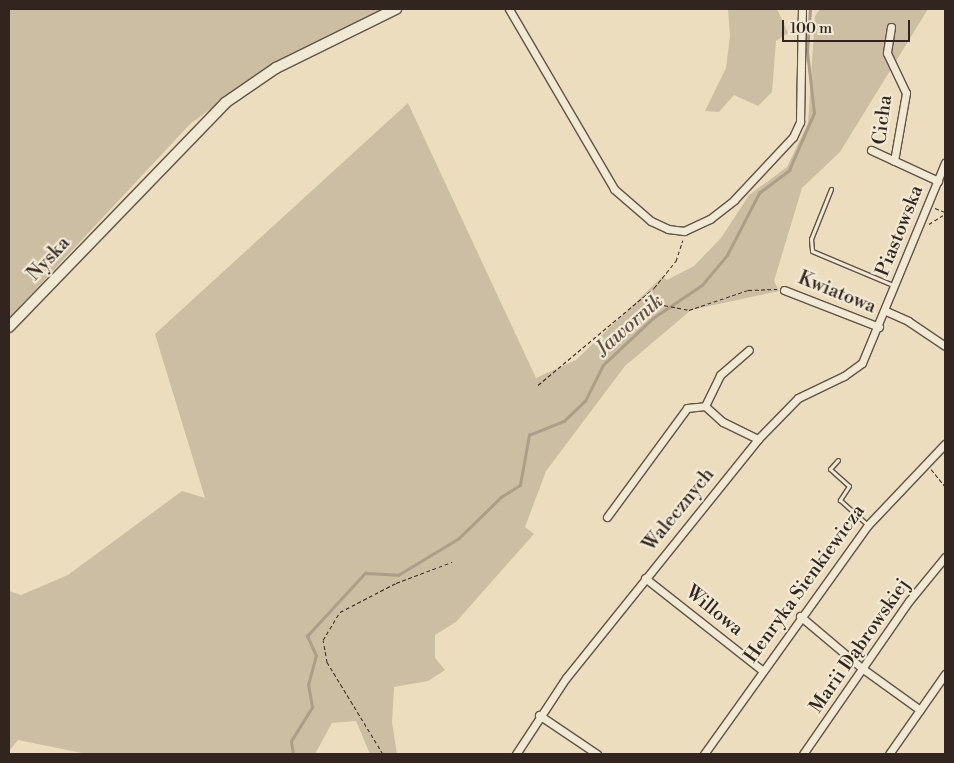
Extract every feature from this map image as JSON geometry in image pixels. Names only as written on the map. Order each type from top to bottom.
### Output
[{"type":"street","name":"Nyska","points":[[9,327],[198,128],[236,94],[292,60],[396,9]]},
{"type":"street","points":[[509,9],[614,189],[651,220],[668,229],[687,230],[710,219],[734,200],[793,137],[800,122],[802,9]]},
{"type":"street","name":"Cicha","points":[[891,27],[887,53],[906,93],[894,161]]},
{"type":"street","points":[[871,150],[938,181]]},
{"type":"street","name":"Piastowska","points":[[886,311],[945,164]]},
{"type":"street","name":"Kwiatowa","points":[[784,290],[879,327]]},
{"type":"street","points":[[886,311],[908,321],[945,346]]},
{"type":"street","name":"Walecznych","points":[[516,754],[539,715],[645,578],[758,439],[798,398],[859,366],[886,311]]},
{"type":"street","points":[[705,406],[720,376],[749,350]]},
{"type":"street","points":[[607,517],[687,408],[705,406],[723,422],[758,439]]},
{"type":"street","name":"Henryka Sienkiewicza","points":[[704,754],[800,616],[868,525],[945,444]]},
{"type":"street","name":"Marii Dąbrowskiej","points":[[803,754],[909,601],[945,557]]},
{"type":"street","name":"Willowa","points":[[645,578],[762,670]]},
{"type":"street","points":[[800,616],[863,669],[920,710]]},
{"type":"street","points":[[889,754],[945,674]]},
{"type":"street","points":[[539,715],[597,754]]},
{"type":"lane","points":[[831,189],[811,239],[812,251],[896,287]]},
{"type":"lane","points":[[838,460],[830,470],[849,486],[840,500],[868,525]]},
{"type":"path","points":[[935,208],[945,213]]},
{"type":"path","points":[[920,224],[927,224],[945,213]]},
{"type":"path","points":[[538,384],[648,292],[676,261],[687,230]]},
{"type":"path","points":[[648,292],[663,305],[689,310],[748,290],[764,287],[784,290]]},
{"type":"path","points":[[925,463],[945,486]]},
{"type":"path","points":[[383,754],[327,662],[323,640],[340,612],[396,583],[452,562]]},
{"type":"shaded area","points":[[9,9],[384,9],[274,65],[191,123],[9,318]]},
{"type":"shaded area","points":[[728,9],[777,9],[788,33],[776,41],[772,92],[758,106],[734,95],[719,112],[705,111],[726,68],[730,36]]},
{"type":"shaded area","points":[[820,9],[928,9],[840,152],[802,188],[774,281],[779,291],[691,310],[625,366],[546,471],[525,527],[534,534],[456,622],[435,635],[435,658],[445,670],[428,681],[394,687],[392,722],[397,754],[370,754],[356,721],[332,723],[315,754],[87,754],[18,740],[9,751],[9,591],[21,595],[68,575],[182,491],[205,498],[155,334],[408,103],[536,378],[576,360],[662,277],[667,280],[694,266],[721,238],[749,195],[787,167],[808,123],[815,16]]},
{"type":"waterway","name":"Jawornik","points":[[293,754],[291,741],[312,707],[308,685],[316,656],[307,636],[365,573],[398,575],[459,538],[501,497],[520,485],[529,435],[564,421],[585,401],[603,365],[653,318],[702,285],[727,255],[759,193],[789,170],[814,113],[807,52],[810,9]]}]
